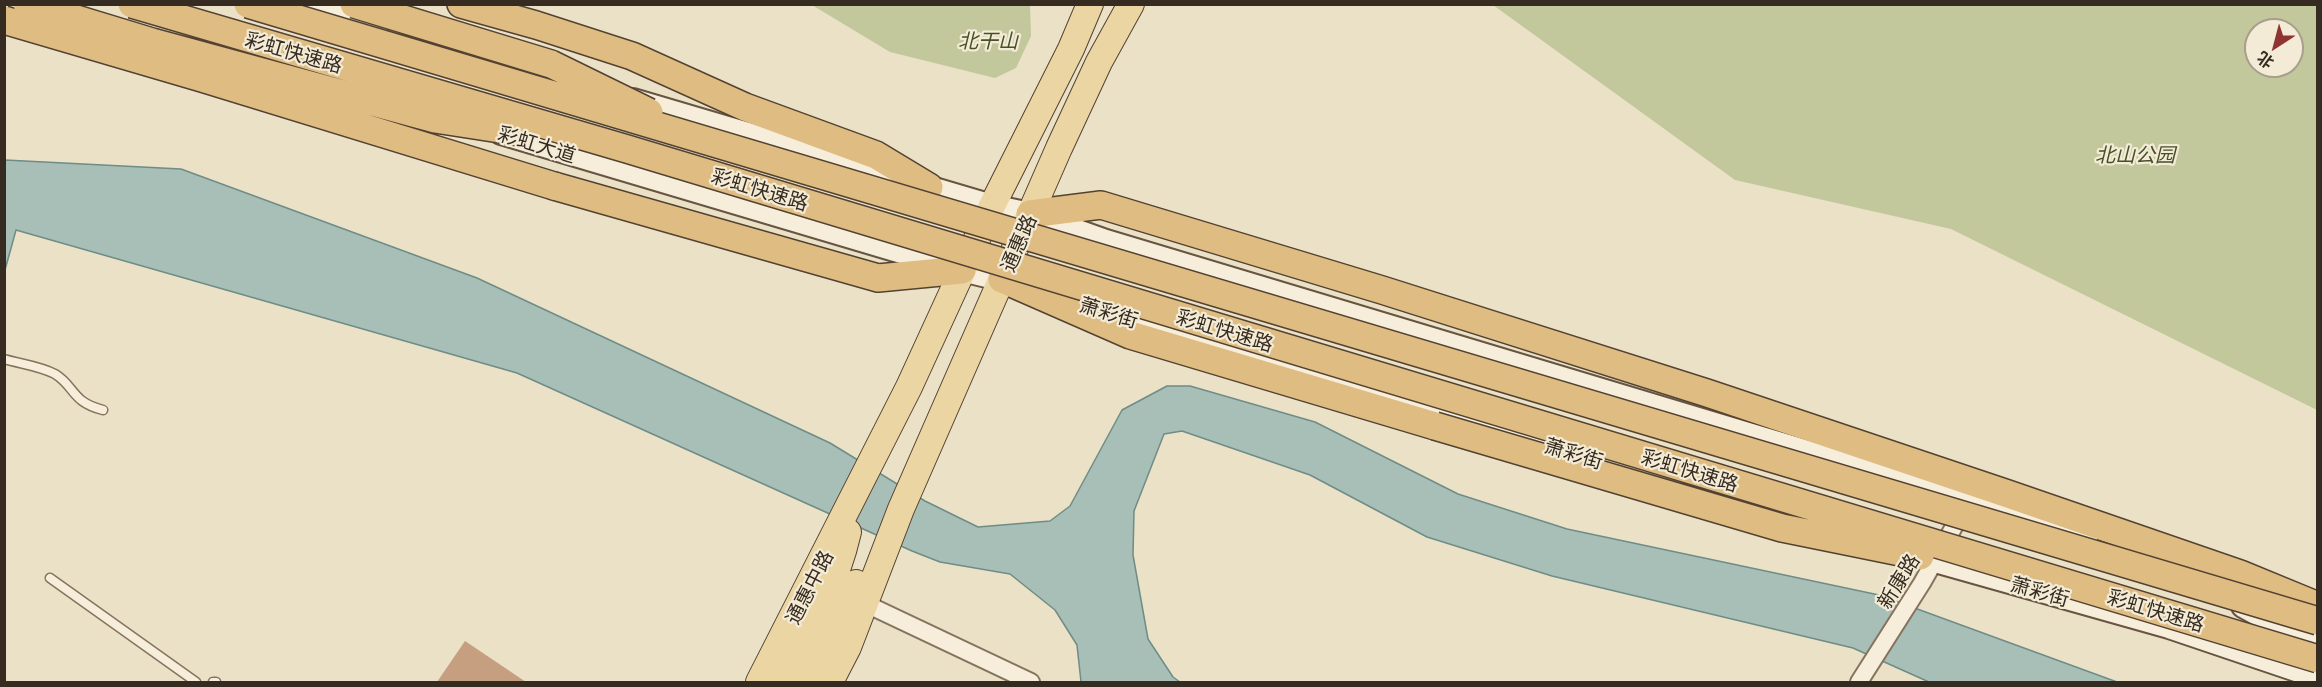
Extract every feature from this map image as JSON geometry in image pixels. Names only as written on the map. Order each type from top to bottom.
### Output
[{"type":"highway","points":[[27,4],[152,42],[435,119],[627,149]]},
{"type":"highway","name":"彩虹快速路","points":[[132,4],[627,149],[2318,659]]},
{"type":"highway","name":"彩虹快速路","points":[[248,4],[717,146],[2318,621]]},
{"type":"highway","points":[[354,4],[551,64],[717,146]]},
{"type":"highway","points":[[461,4],[632,56],[745,107],[876,155],[929,187]]},
{"type":"highway","points":[[4,20],[554,186],[878,278],[962,270]]},
{"type":"highway","points":[[1030,214],[1101,205],[1488,323],[1707,393],[2240,574],[2318,606]]},
{"type":"highway","points":[[1002,279],[1130,335],[1782,528],[2077,587]]},
{"type":"main road","name":"彩虹大道","points":[[73,4],[962,270],[1002,279]]},
{"type":"main road","points":[[309,4],[992,206],[1030,214],[1106,241],[1969,500],[2185,573],[2318,647]]},
{"type":"main road","name":"通惠路","points":[[873,460],[992,206],[1071,49],[1090,4]]},
{"type":"main road","name":"通惠路","points":[[912,485],[1099,62],[1131,4]]},
{"type":"main road","name":"萧彩街","points":[[1002,279],[1808,525],[2169,627],[2318,679]]},
{"type":"main road","name":"通惠中路","points":[[759,682],[873,460]]},
{"type":"main road","name":"通惠中路","points":[[830,682],[848,647],[878,566],[912,485]]},
{"type":"main road","name":"通惠中路","points":[[783,682],[842,561],[858,491]]},
{"type":"main road","name":"通惠中路","points":[[808,682],[865,563],[902,509]]},
{"type":"street","name":"新康路","points":[[1859,682],[1922,583],[1969,500]]},
{"type":"street","points":[[864,603],[1031,682]]},
{"type":"lane","points":[[4,359],[57,375],[78,399],[90,407],[103,410]]},
{"type":"lane","points":[[50,578],[196,682]]},
{"type":"green space","name":"北干山","points":[[812,5],[1030,5],[1031,36],[1016,68],[995,78],[890,52]]},
{"type":"green space","name":"北山公园","points":[[1493,5],[2317,5],[2317,410],[1951,229],[1735,180]]},
{"type":"water","points":[[5,160],[181,169],[477,278],[830,443],[925,501],[978,527],[1050,521],[1070,506],[1122,410],[1167,386],[1190,386],[1315,422],[1458,494],[1567,529],[1879,595],[2117,682],[1929,682],[1853,648],[1552,576],[1427,537],[1310,475],[1182,431],[1164,434],[1134,511],[1133,555],[1148,639],[1173,677],[1180,682],[1081,682],[1077,645],[1055,610],[1010,574],[940,562],[912,551],[517,373],[16,230],[5,270]]},
{"type":"building","points":[[465,641],[526,682],[437,682]]}]
